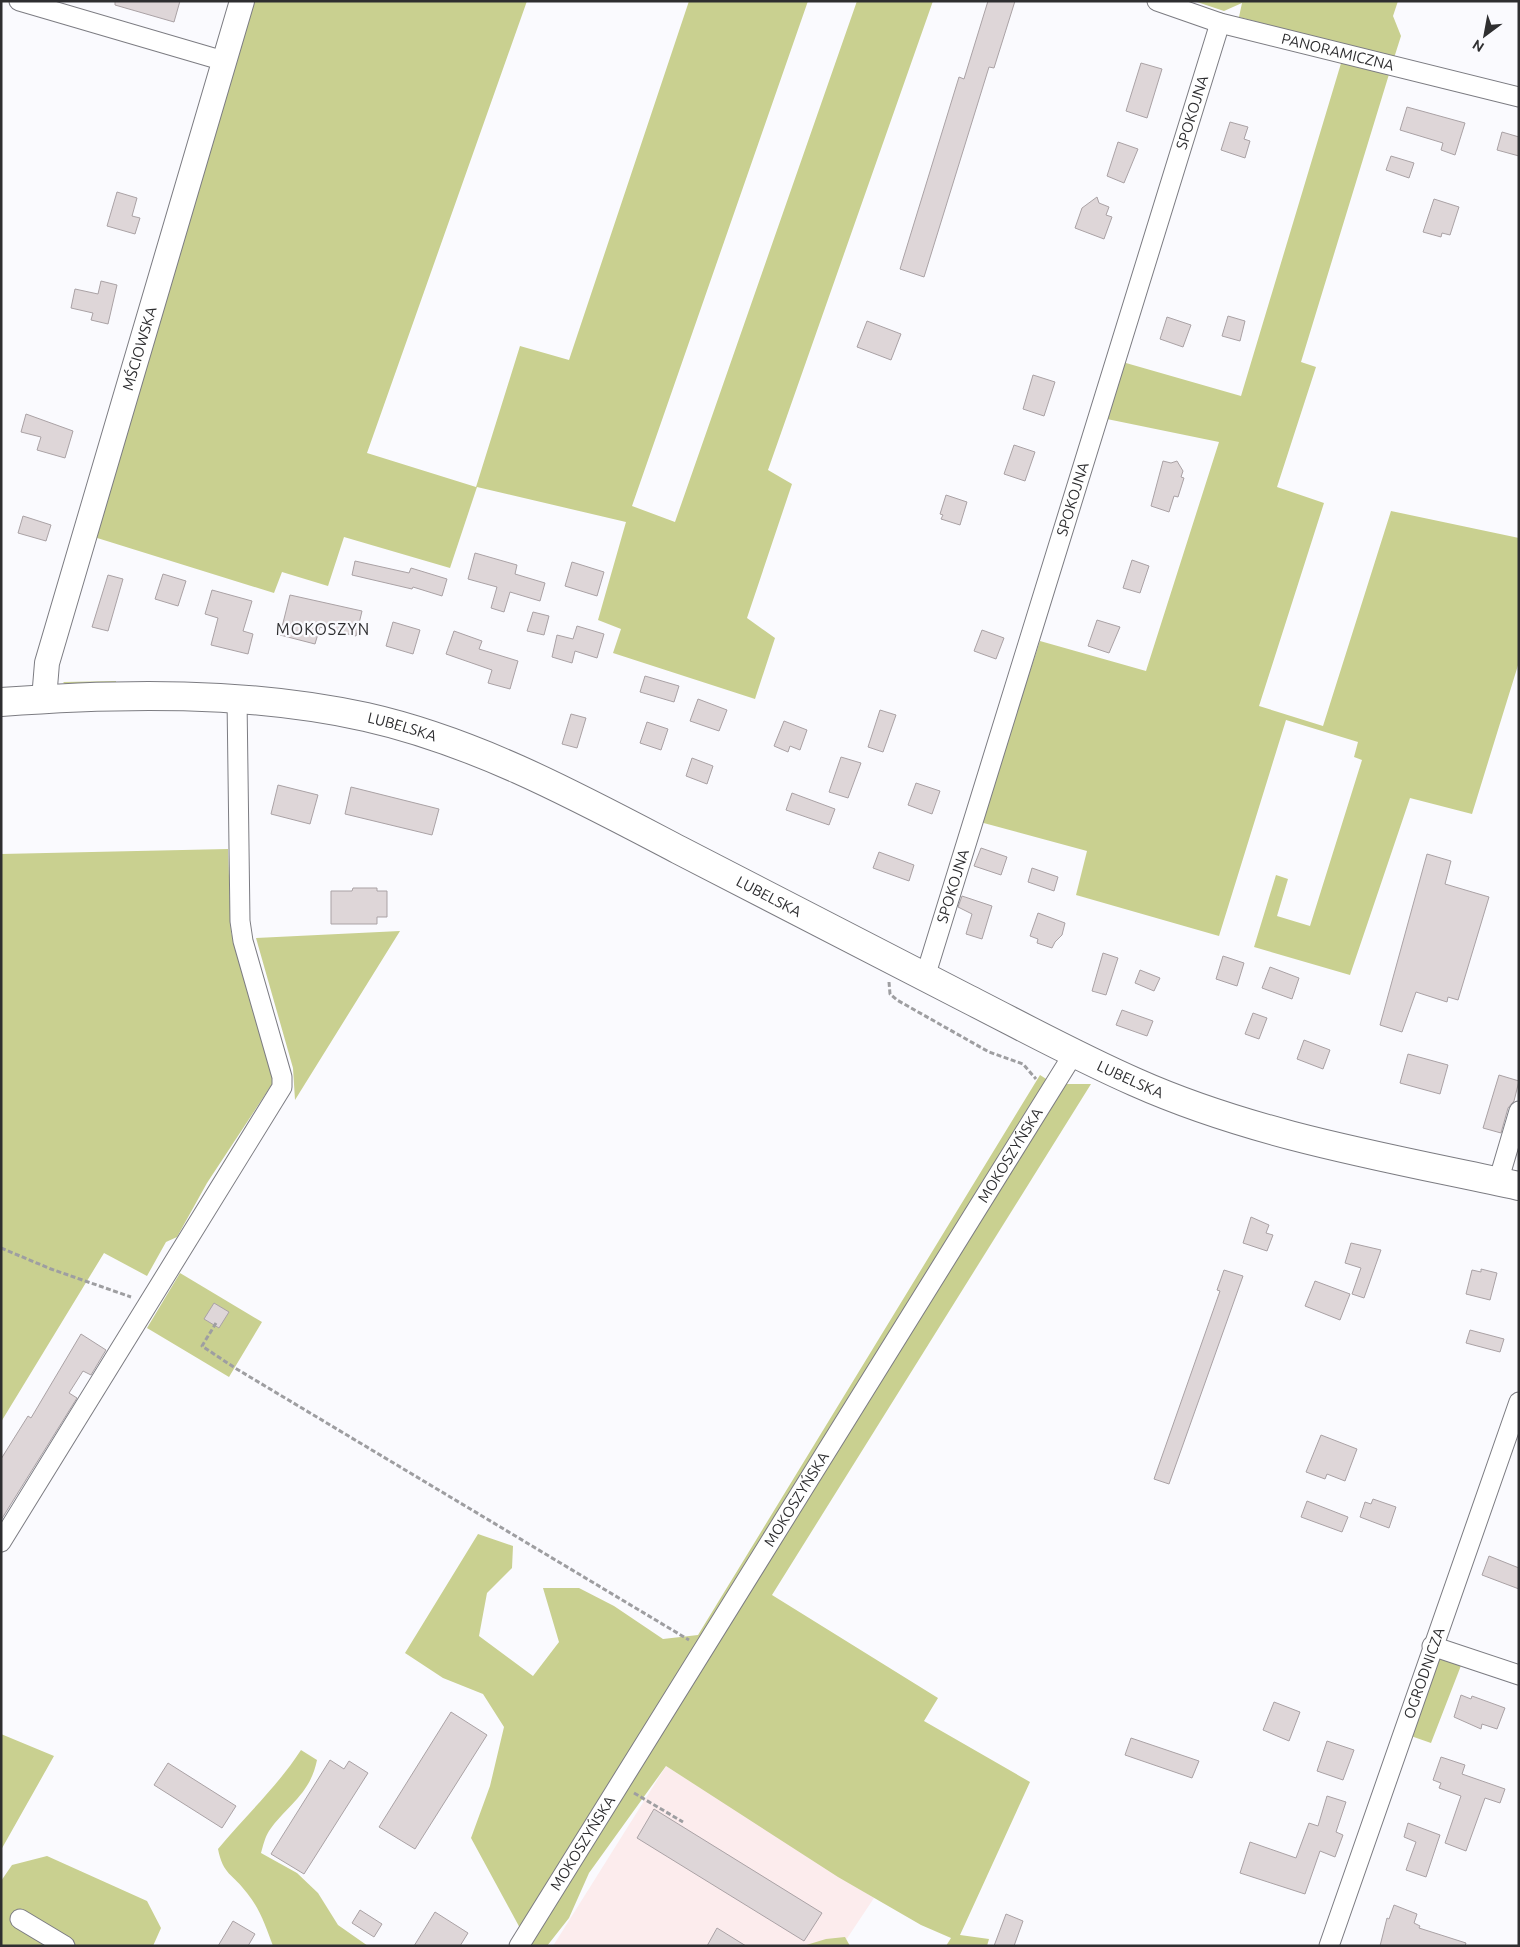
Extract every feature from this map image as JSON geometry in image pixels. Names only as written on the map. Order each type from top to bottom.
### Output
[{"type":"main road","name":"LUBELSKA","points":[[1,702],[44,699],[156,697],[237,700],[309,707],[366,717],[436,737],[503,761],[600,808],[925,977],[1138,1084],[1235,1120],[1332,1145],[1508,1184]]},
{"type":"street","points":[[19,1],[224,61]]},
{"type":"street","name":"MŚCIOWSKA","points":[[44,699],[47,663],[242,1]]},
{"type":"street","name":"PANORAMICZNA","points":[[1157,1],[1220,22],[1519,97]]},
{"type":"street","name":"SPOKOJNA","points":[[925,977],[1220,22]]},
{"type":"street","points":[[1,1542],[282,1087],[282,1077],[243,941],[240,921],[237,700]]},
{"type":"street","name":"MOKOSZYŃSKA","points":[[519,1946],[1074,1053]]},
{"type":"street","points":[[1508,1184],[1519,1112]]},
{"type":"street","name":"OGRODNICZA","points":[[1329,1946],[1432,1646],[1511,1452],[1519,1402]]},
{"type":"street","points":[[1432,1646],[1519,1675]]},
{"type":"street","points":[[20,1919],[65,1946]]},
{"type":"path","points":[[892,974],[888,986],[892,997],[989,1052],[1023,1064],[1033,1073],[1038,1087]]},
{"type":"path","points":[[1,1248],[51,1269],[149,1303]]},
{"type":"path","points":[[216,1323],[202,1346],[226,1363],[702,1649]]},
{"type":"path","points":[[628,1790],[683,1822]]},
{"type":"shaded area","points":[[666,1766],[874,1898],[842,1946],[553,1946]]},
{"type":"green space","points":[[247,1],[527,1],[367,453],[476,487],[520,346],[569,360],[689,1],[808,1],[632,506],[675,522],[857,1],[933,1],[768,470],[792,484],[747,618],[775,638],[755,699],[613,653],[621,629],[598,620],[626,522],[477,487],[450,568],[344,537],[328,586],[282,572],[274,593],[94,537]]},
{"type":"green space","points":[[1194,1],[1398,1],[1393,16],[1401,36],[1394,58],[1239,17],[1242,3],[1224,11]]},
{"type":"green space","points":[[1342,60],[1390,71],[1301,362],[1316,367],[1277,487],[1324,503],[1259,706],[1323,726],[1391,511],[1519,538],[1519,662],[1472,814],[1410,798],[1350,975],[1254,947],[1276,875],[1288,879],[1277,916],[1310,926],[1362,760],[1354,757],[1358,742],[1286,720],[1219,936],[1076,895],[1087,851],[980,822],[1040,641],[1146,671],[1219,442],[1102,418],[1119,361],[1241,396]]},
{"type":"green space","points":[[116,681],[116,686],[66,685],[63,682]]},
{"type":"green space","points":[[228,849],[231,932],[274,1081],[207,1183],[177,1237],[166,1242],[147,1276],[104,1253],[1,1422],[1,854]]},
{"type":"green space","points":[[400,931],[295,1100],[293,1068],[256,938]]},
{"type":"green space","points":[[1040,1075],[1054,1084],[1091,1084],[772,1595],[938,1698],[924,1721],[1030,1782],[960,1935],[989,1939],[987,1946],[946,1946],[951,1938],[921,1925],[838,1877],[666,1766],[589,1873],[569,1918],[547,1946],[512,1946],[521,1930],[471,1838],[490,1786],[504,1727],[483,1694],[443,1678],[405,1653],[478,1534],[513,1546],[512,1568],[487,1593],[479,1636],[533,1676],[559,1642],[543,1588],[579,1588],[614,1606],[663,1639],[698,1635]]},
{"type":"green space","points":[[180,1273],[262,1322],[229,1377],[147,1328]]},
{"type":"green space","points":[[1436,1655],[1462,1663],[1431,1743],[1408,1735]]},
{"type":"green space","points":[[1,1734],[54,1756],[1,1850]]},
{"type":"green space","points":[[301,1750],[317,1760],[314,1772],[297,1799],[269,1831],[261,1853],[297,1873],[318,1893],[338,1925],[368,1946],[273,1946],[256,1905],[229,1874],[220,1858],[218,1849],[272,1789]]},
{"type":"green space","points":[[47,1856],[147,1901],[161,1928],[153,1946],[1,1946],[1,1881],[12,1865]]},
{"type":"green space","points":[[845,1937],[850,1946],[803,1946],[826,1939]]},
{"type":"building","points":[[115,1],[180,1],[174,22],[115,5]]},
{"type":"building","points":[[988,1],[1015,1],[994,68],[989,67],[924,277],[900,269],[959,77],[964,79]]},
{"type":"building","points":[[1141,63],[1162,69],[1147,118],[1126,111]]},
{"type":"building","points":[[1407,107],[1465,123],[1455,155],[1441,150],[1443,143],[1400,130]]},
{"type":"building","points":[[1230,122],[1248,127],[1244,139],[1250,141],[1245,158],[1221,150]]},
{"type":"building","points":[[1502,132],[1519,137],[1519,156],[1497,150]]},
{"type":"building","points":[[1118,142],[1138,149],[1124,183],[1107,176]]},
{"type":"building","points":[[1391,156],[1414,163],[1409,178],[1386,170]]},
{"type":"building","points":[[117,192],[137,198],[132,216],[140,218],[135,234],[107,226]]},
{"type":"building","points":[[1097,197],[1099,203],[1109,207],[1106,215],[1112,217],[1104,239],[1075,228],[1082,208]]},
{"type":"building","points":[[1434,199],[1459,207],[1450,235],[1442,233],[1441,237],[1423,232]]},
{"type":"building","points":[[101,281],[117,285],[108,324],[91,320],[93,313],[71,308],[75,289],[98,294]]},
{"type":"building","points":[[1228,316],[1245,321],[1240,341],[1222,336]]},
{"type":"building","points":[[1167,317],[1191,325],[1183,347],[1160,339]]},
{"type":"building","points":[[867,321],[901,334],[891,360],[857,347]]},
{"type":"building","points":[[1033,375],[1055,382],[1044,416],[1023,409]]},
{"type":"building","points":[[26,414],[73,431],[65,458],[37,450],[41,437],[21,432]]},
{"type":"building","points":[[1014,445],[1035,452],[1025,481],[1004,474]]},
{"type":"building","points":[[1163,461],[1171,463],[1177,461],[1183,471],[1181,477],[1184,478],[1178,497],[1174,496],[1169,512],[1151,506]]},
{"type":"building","points":[[946,495],[967,502],[960,525],[941,519],[943,515],[940,514]]},
{"type":"building","points":[[23,516],[51,525],[46,541],[18,533]]},
{"type":"building","points":[[475,553],[517,565],[515,574],[545,583],[540,601],[510,592],[504,612],[491,608],[497,587],[468,579]]},
{"type":"building","points":[[1132,560],[1149,566],[1140,593],[1123,588]]},
{"type":"building","points":[[355,561],[409,573],[411,568],[447,579],[442,596],[413,587],[412,589],[352,575]]},
{"type":"building","points":[[572,562],[604,572],[597,596],[565,586]]},
{"type":"building","points":[[163,574],[186,581],[178,606],[155,599]]},
{"type":"building","points":[[108,575],[123,579],[108,631],[92,627]]},
{"type":"building","points":[[212,590],[252,601],[243,631],[253,634],[248,654],[211,645],[218,618],[205,614]]},
{"type":"building","points":[[290,595],[362,611],[356,636],[320,627],[315,644],[280,635]]},
{"type":"building","points":[[533,612],[549,616],[544,635],[527,631]]},
{"type":"building","points":[[1097,620],[1120,627],[1109,653],[1088,646]]},
{"type":"building","points":[[393,622],[420,630],[413,654],[386,646]]},
{"type":"building","points":[[577,626],[604,634],[597,658],[575,651],[572,663],[552,657],[557,635],[573,639]]},
{"type":"building","points":[[982,630],[1004,638],[996,659],[974,651]]},
{"type":"building","points":[[454,631],[482,641],[479,649],[518,661],[510,689],[488,683],[492,670],[446,654]]},
{"type":"building","points":[[645,676],[679,686],[674,702],[640,692]]},
{"type":"building","points":[[698,699],[727,710],[719,731],[690,721]]},
{"type":"building","points":[[880,710],[896,715],[883,752],[868,747]]},
{"type":"building","points":[[571,714],[586,718],[577,748],[562,744]]},
{"type":"building","points":[[784,721],[807,730],[800,750],[790,746],[788,752],[774,746]]},
{"type":"building","points":[[647,722],[668,729],[661,750],[640,743]]},
{"type":"building","points":[[841,757],[861,763],[848,798],[829,792]]},
{"type":"building","points":[[692,758],[713,766],[707,784],[686,776]]},
{"type":"building","points":[[916,783],[940,791],[932,814],[908,805]]},
{"type":"building","points":[[278,785],[318,795],[310,824],[271,814]]},
{"type":"building","points":[[351,787],[439,809],[432,835],[345,814]]},
{"type":"building","points":[[792,793],[835,809],[829,825],[786,810]]},
{"type":"building","points":[[981,848],[1007,857],[1001,875],[974,866]]},
{"type":"building","points":[[879,852],[914,865],[909,881],[873,868]]},
{"type":"building","points":[[1427,854],[1451,861],[1445,884],[1489,897],[1458,1000],[1448,997],[1447,1002],[1416,992],[1402,1032],[1380,1025]]},
{"type":"building","points":[[1032,868],[1058,877],[1054,891],[1028,882]]},
{"type":"building","points":[[353,888],[377,888],[377,891],[387,891],[387,917],[377,917],[377,924],[331,924],[331,891],[352,891]]},
{"type":"building","points":[[962,896],[992,906],[982,939],[966,934],[972,914],[958,907]]},
{"type":"building","points":[[1038,913],[1065,923],[1062,935],[1052,948],[1037,943],[1038,939],[1030,936]]},
{"type":"building","points":[[1103,953],[1118,958],[1106,995],[1092,991]]},
{"type":"building","points":[[1223,956],[1244,963],[1237,986],[1216,979]]},
{"type":"building","points":[[1270,967],[1299,978],[1292,999],[1262,988]]},
{"type":"building","points":[[1140,970],[1160,978],[1154,991],[1135,983]]},
{"type":"building","points":[[1122,1010],[1153,1021],[1147,1036],[1116,1025]]},
{"type":"building","points":[[1253,1013],[1267,1018],[1259,1039],[1245,1034]]},
{"type":"building","points":[[1304,1040],[1330,1050],[1323,1069],[1297,1059]]},
{"type":"building","points":[[1408,1054],[1448,1065],[1440,1094],[1400,1083]]},
{"type":"building","points":[[1499,1075],[1519,1081],[1514,1101],[1508,1108],[1501,1133],[1483,1128]]},
{"type":"building","points":[[1251,1217],[1269,1225],[1266,1233],[1273,1235],[1267,1251],[1243,1243]]},
{"type":"building","points":[[1351,1243],[1381,1250],[1364,1298],[1352,1294],[1361,1268],[1345,1263]]},
{"type":"building","points":[[1481,1269],[1497,1273],[1490,1300],[1466,1294],[1472,1270],[1481,1272]]},
{"type":"building","points":[[1224,1270],[1243,1276],[1169,1484],[1154,1479],[1220,1291],[1217,1290]]},
{"type":"building","points":[[1315,1281],[1350,1294],[1340,1320],[1305,1306]]},
{"type":"building","points":[[214,1303],[229,1312],[219,1328],[204,1319]]},
{"type":"building","points":[[1470,1330],[1504,1339],[1500,1352],[1466,1343]]},
{"type":"building","points":[[81,1334],[106,1350],[91,1375],[83,1371],[69,1393],[77,1398],[1,1520],[1,1459],[28,1416],[31,1418]]},
{"type":"building","points":[[1321,1435],[1357,1449],[1345,1481],[1327,1474],[1325,1479],[1306,1472]]},
{"type":"building","points":[[1373,1499],[1396,1507],[1389,1528],[1360,1517],[1365,1502],[1371,1504]]},
{"type":"building","points":[[1307,1501],[1348,1517],[1342,1532],[1301,1517]]},
{"type":"building","points":[[1489,1556],[1519,1568],[1519,1589],[1482,1575]]},
{"type":"building","points":[[1461,1695],[1471,1699],[1472,1696],[1505,1708],[1497,1729],[1482,1724],[1481,1729],[1454,1717]]},
{"type":"building","points":[[1274,1702],[1300,1712],[1289,1741],[1263,1730]]},
{"type":"building","points":[[451,1712],[487,1735],[415,1849],[379,1827]]},
{"type":"building","points":[[1131,1738],[1199,1761],[1192,1778],[1125,1755]]},
{"type":"building","points":[[1327,1741],[1354,1750],[1343,1780],[1317,1771]]},
{"type":"building","points":[[1441,1757],[1465,1765],[1462,1774],[1505,1789],[1500,1803],[1485,1798],[1466,1851],[1445,1843],[1461,1796],[1439,1788],[1441,1783],[1433,1780]]},
{"type":"building","points":[[330,1760],[344,1769],[349,1761],[368,1773],[304,1874],[271,1854]]},
{"type":"building","points":[[168,1763],[236,1806],[222,1828],[154,1785]]},
{"type":"building","points":[[1327,1796],[1346,1802],[1336,1832],[1343,1835],[1335,1857],[1320,1851],[1305,1894],[1240,1873],[1250,1842],[1296,1858],[1309,1823],[1318,1826]]},
{"type":"building","points":[[654,1809],[822,1913],[804,1941],[637,1838]]},
{"type":"building","points":[[1408,1823],[1440,1835],[1426,1877],[1406,1870],[1416,1842],[1404,1837]]},
{"type":"building","points":[[1394,1905],[1417,1914],[1414,1923],[1420,1926],[1419,1928],[1466,1943],[1465,1946],[1380,1946],[1387,1918],[1389,1919]]},
{"type":"building","points":[[360,1910],[382,1924],[374,1937],[352,1923]]},
{"type":"building","points":[[435,1912],[468,1933],[460,1946],[414,1946]]},
{"type":"building","points":[[1006,1914],[1023,1921],[1014,1946],[994,1946]]},
{"type":"building","points":[[233,1921],[255,1934],[248,1946],[218,1946]]},
{"type":"building","points":[[717,1928],[746,1946],[707,1946]]},
{"type":"district","name":"MOKOSZYN","points":[[323,629]]}]
